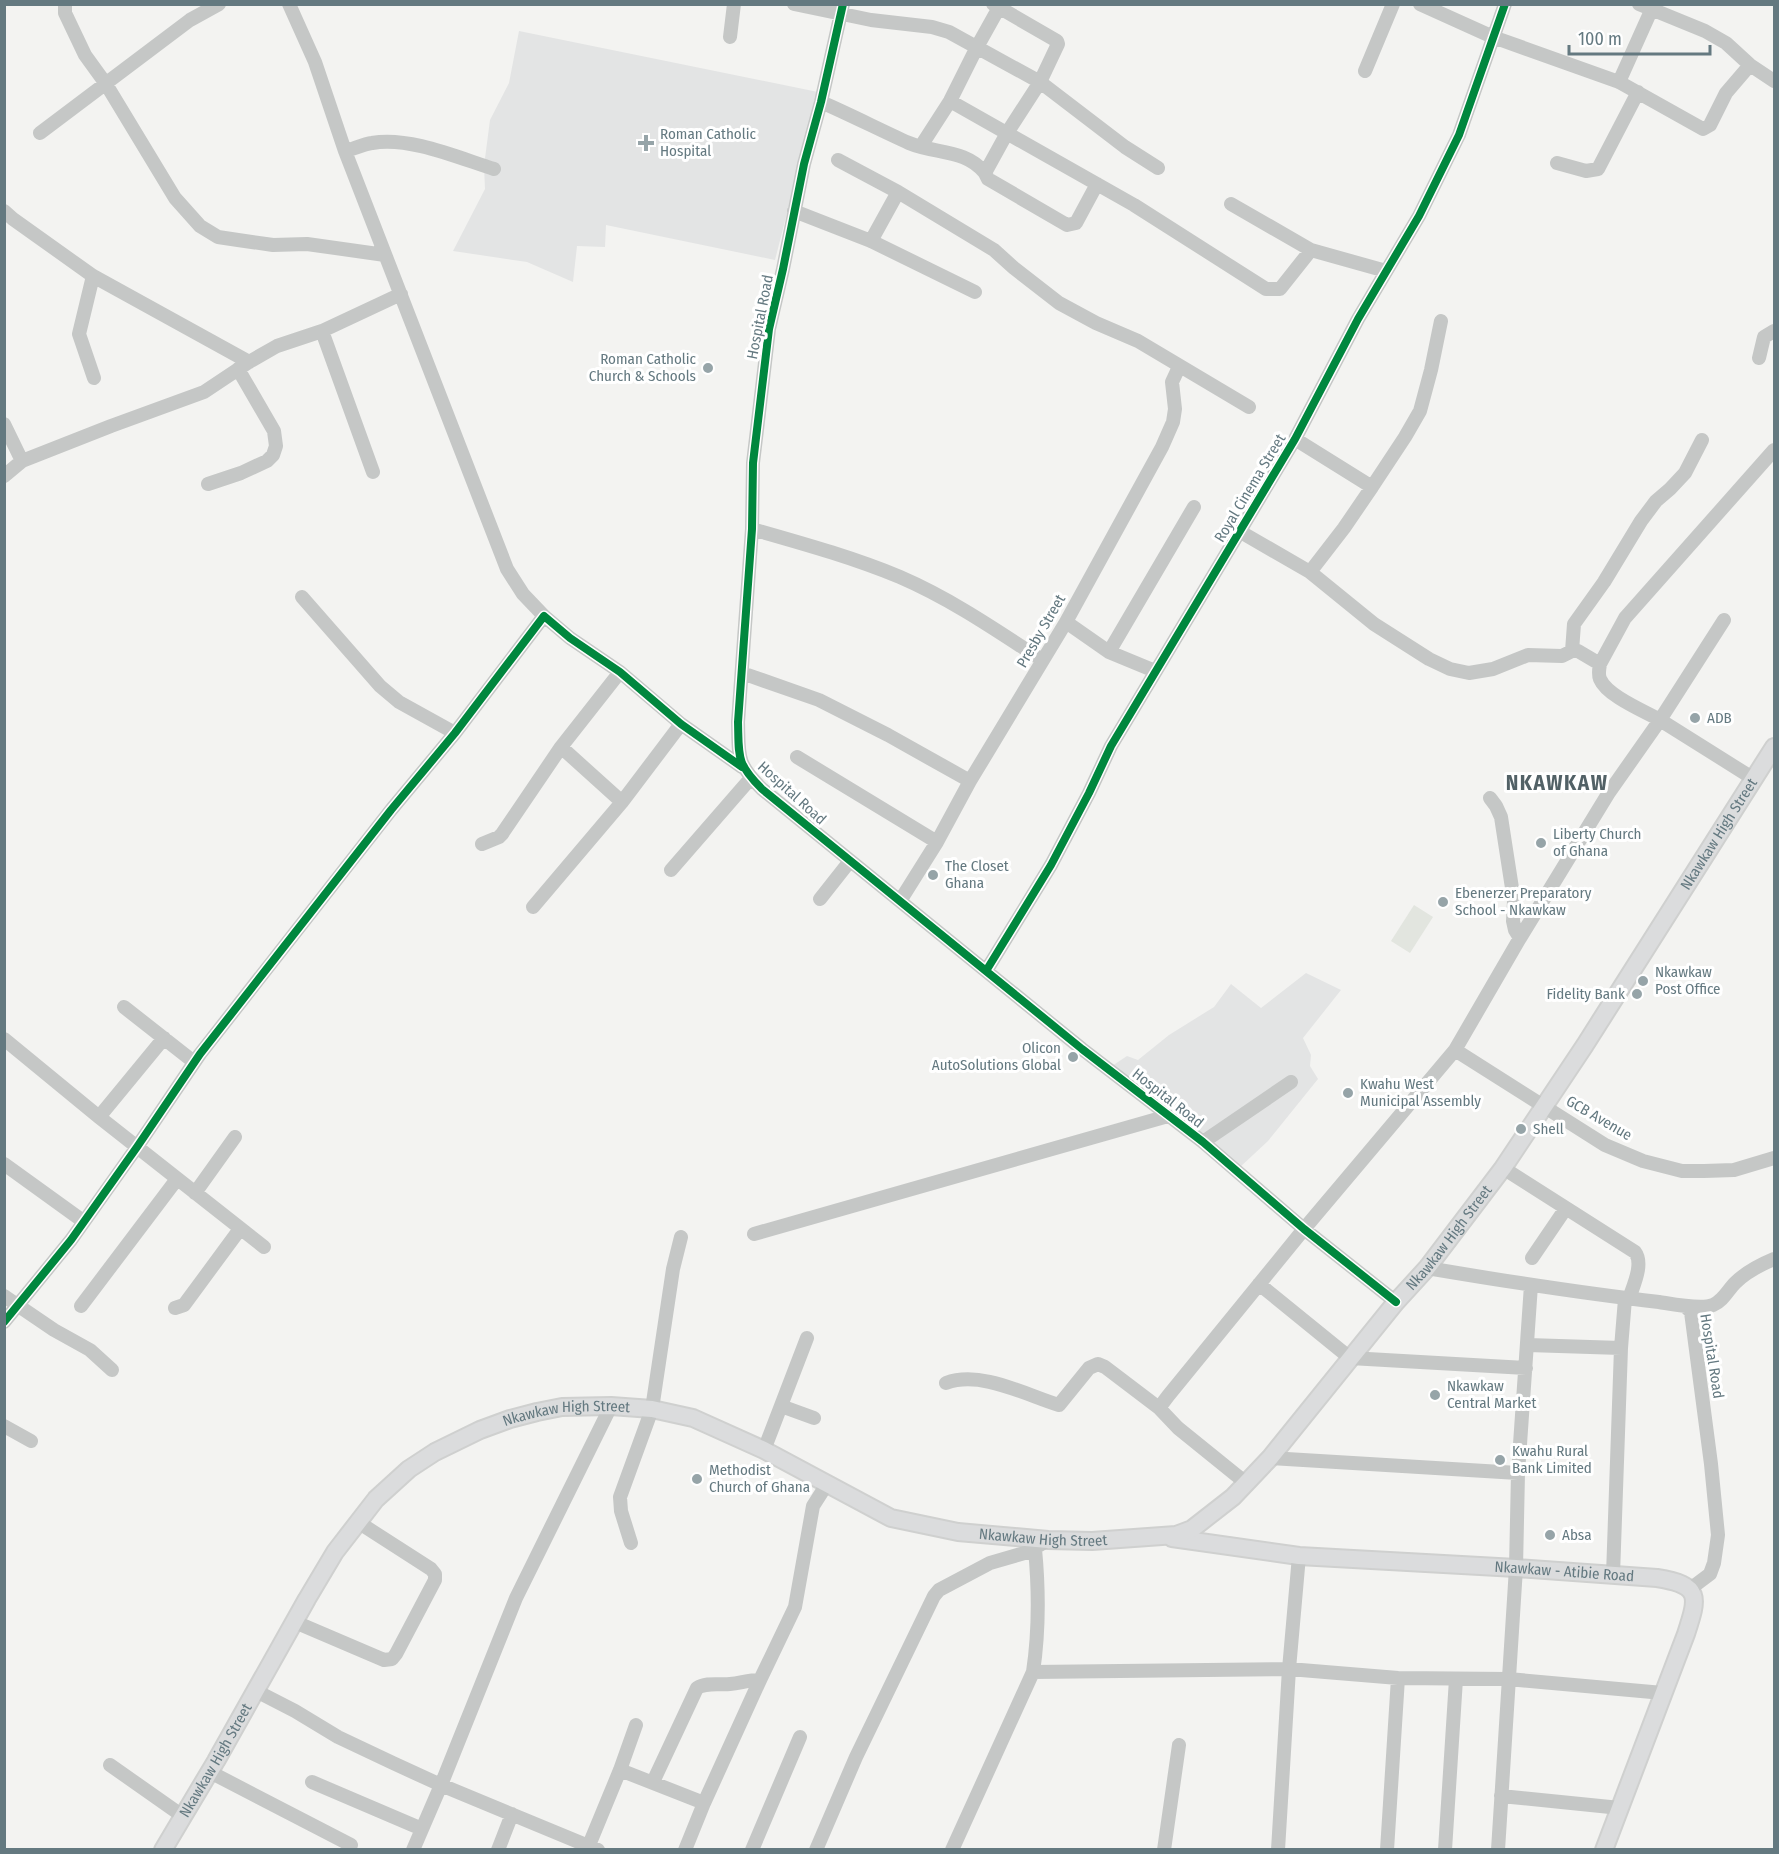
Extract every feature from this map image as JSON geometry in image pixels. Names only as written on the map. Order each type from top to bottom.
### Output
[{"type":"main road","name":"Nkawkaw High Street","points":[[163,1850],[210,1773],[335,1552],[376,1499],[409,1469],[480,1430],[537,1412],[562,1407],[611,1406],[652,1409],[693,1418],[764,1450],[891,1518],[958,1532],[1041,1545],[1176,1535],[1192,1529],[1233,1497],[1270,1458],[1396,1302],[1427,1268],[1503,1168],[1774,747]]},
{"type":"main road","name":"Nkawkaw - Atibie Road","points":[[1160,1536],[1299,1556],[1516,1568],[1668,1580],[1679,1582],[1690,1589]]},
{"type":"main road","points":[[1604,1850],[1693,1614],[1694,1596],[1690,1589]]},
{"type":"street","points":[[65,4],[65,13],[85,55],[106,84],[175,198],[200,226],[218,237],[273,245],[307,244],[385,255]]},
{"type":"street","points":[[40,133],[190,20],[219,4]]},
{"type":"street","points":[[289,4],[315,62],[345,151],[507,569],[523,594],[570,638],[620,672],[681,724],[747,772],[671,870]]},
{"type":"street","points":[[730,37],[734,4]]},
{"type":"street","points":[[794,4],[842,10],[949,32],[1040,82],[1125,147],[1158,168]]},
{"type":"street","points":[[1365,71],[1393,4]]},
{"type":"street","points":[[1420,4],[1493,37],[1619,82],[1703,129],[1710,125],[1726,93],[1750,65]]},
{"type":"street","name":"Royal Cinema Street","points":[[986,971],[1051,865],[1111,746],[1295,439],[1386,271],[1419,216],[1459,135],[1506,4]]},
{"type":"street","points":[[921,146],[950,101],[998,6],[1057,41],[1057,47],[1040,82],[1007,133],[985,173]]},
{"type":"street","points":[[1619,82],[1648,6],[1705,31],[1726,43],[1750,65],[1774,81]]},
{"type":"street","name":"Hospital Road","points":[[842,10],[804,164],[769,329],[761,380],[753,463],[752,529],[738,722],[738,750],[747,772],[762,789],[850,861],[1082,1049],[1203,1142],[1304,1229],[1396,1302]]},
{"type":"street","points":[[1557,163],[1586,171],[1598,169],[1638,92]]},
{"type":"street","points":[[950,101],[1134,205],[1266,289],[1280,289],[1311,250]]},
{"type":"street","points":[[821,102],[913,144],[963,156],[980,167],[992,183],[1067,225],[1076,223],[1097,184]]},
{"type":"street","points":[[345,151],[372,143],[398,143],[420,147],[494,169]]},
{"type":"street","points":[[838,160],[898,192],[994,250],[1059,303],[1138,342],[1249,407]]},
{"type":"street","points":[[871,241],[898,192]]},
{"type":"street","points":[[1231,204],[1311,250],[1386,271]]},
{"type":"street","points":[[4,211],[93,276],[243,366],[274,432],[276,446],[273,455],[267,461],[208,484]]},
{"type":"street","points":[[794,211],[871,241],[975,292]]},
{"type":"street","points":[[93,276],[79,334],[94,378]]},
{"type":"street","points":[[4,476],[22,461],[204,392],[277,346],[322,331],[401,294]]},
{"type":"street","points":[[1310,572],[1372,487],[1420,411],[1441,321]]},
{"type":"street","points":[[322,331],[374,472]]},
{"type":"street","points":[[1759,358],[1765,335],[1774,331]]},
{"type":"street","name":"Presby Street","points":[[900,901],[938,842],[970,781],[1066,622],[1162,447],[1173,422],[1175,399],[1172,382],[1179,367]]},
{"type":"street","points":[[4,424],[22,461]]},
{"type":"street","points":[[1295,439],[1372,487]]},
{"type":"street","points":[[1572,651],[1574,624],[1610,574],[1641,521],[1656,501],[1685,472],[1702,440]]},
{"type":"street","points":[[1754,779],[1606,689],[1598,673],[1600,664],[1625,618],[1774,450]]},
{"type":"street","points":[[1109,652],[1194,507]]},
{"type":"street","points":[[752,529],[817,548],[901,578],[977,617],[1042,660]]},
{"type":"street","points":[[1239,531],[1310,572],[1374,624],[1429,659],[1450,669],[1469,673],[1493,669],[1528,656],[1562,656],[1572,651],[1578,651],[1600,664]]},
{"type":"street","points":[[302,597],[380,686],[399,702],[455,733]]},
{"type":"street","points":[[4,1322],[71,1240],[194,1062],[383,819],[455,733],[544,616]]},
{"type":"street","points":[[1159,1408],[1304,1229],[1455,1050],[1608,794],[1660,720],[1724,620]]},
{"type":"street","points":[[1066,622],[1109,652],[1155,671]]},
{"type":"street","points":[[482,844],[502,834],[561,747],[620,672]]},
{"type":"street","points":[[742,673],[819,700],[970,781]]},
{"type":"street","points":[[533,908],[622,802],[681,724]]},
{"type":"street","points":[[561,747],[622,802]]},
{"type":"street","points":[[797,757],[938,842]]},
{"type":"street","points":[[1490,798],[1501,817],[1514,901],[1513,921],[1520,938]]},
{"type":"street","points":[[820,899],[850,861]]},
{"type":"street","points":[[124,1007],[194,1062]]},
{"type":"street","points":[[99,1116],[164,1038]]},
{"type":"street","points":[[5,1040],[264,1247]]},
{"type":"street","name":"GCB Avenue","points":[[1455,1050],[1605,1145],[1643,1161],[1682,1171],[1734,1170],[1774,1158]]},
{"type":"street","points":[[1203,1142],[1291,1082]]},
{"type":"street","points":[[754,1234],[1168,1116]]},
{"type":"street","points":[[195,1193],[236,1137]]},
{"type":"street","points":[[4,1164],[82,1221]]},
{"type":"street","points":[[1503,1168],[1635,1252],[1639,1257],[1627,1299],[1621,1348],[1613,1575]]},
{"type":"street","points":[[81,1306],[177,1179]]},
{"type":"street","points":[[1532,1258],[1566,1208]]},
{"type":"street","points":[[175,1308],[184,1305],[240,1229]]},
{"type":"street","points":[[631,1543],[621,1511],[620,1497],[652,1409],[673,1269],[681,1238]]},
{"type":"street","points":[[1686,1307],[1714,1305],[1737,1281],[1774,1259]]},
{"type":"street","name":"Hospital Road","points":[[1427,1268],[1686,1307],[1691,1312],[1718,1535],[1710,1574],[1690,1589]]},
{"type":"street","points":[[1259,1284],[1350,1358],[1526,1368]]},
{"type":"street","points":[[1498,1850],[1516,1568],[1518,1473],[1531,1285]]},
{"type":"street","points":[[4,1296],[54,1330],[90,1350],[112,1370]]},
{"type":"street","points":[[764,1450],[807,1338]]},
{"type":"street","points":[[1528,1345],[1621,1348]]},
{"type":"street","points":[[946,1383],[955,1379],[974,1380],[1012,1387],[1059,1405],[1089,1368],[1098,1364],[1159,1408],[1178,1428],[1246,1483]]},
{"type":"street","points":[[413,1850],[516,1598],[611,1406]]},
{"type":"street","points":[[781,1406],[814,1419]]},
{"type":"street","points":[[4,1426],[31,1441]]},
{"type":"street","points":[[1270,1458],[1518,1473]]},
{"type":"street","points":[[685,1850],[704,1803],[795,1607],[813,1506],[827,1484]]},
{"type":"street","points":[[295,1622],[384,1660],[392,1659],[396,1654],[435,1581],[435,1574],[431,1569],[358,1522]]},
{"type":"street","points":[[816,1850],[856,1757],[934,1596],[939,1590],[990,1563],[1041,1545],[1033,1672],[952,1850]]},
{"type":"street","points":[[1278,1850],[1289,1669],[1299,1556]]},
{"type":"street","points":[[1033,1672],[1289,1669],[1398,1678],[1508,1679],[1663,1693]]},
{"type":"street","points":[[1387,1850],[1398,1678]]},
{"type":"street","points":[[1445,1850],[1456,1679]]},
{"type":"street","points":[[653,1782],[696,1688],[706,1684],[760,1680]]},
{"type":"street","points":[[256,1691],[338,1737],[441,1785],[591,1848],[636,1725]]},
{"type":"street","points":[[752,1850],[800,1737]]},
{"type":"street","points":[[1164,1850],[1179,1745]]},
{"type":"street","points":[[110,1765],[184,1817]]},
{"type":"street","points":[[620,1770],[704,1803]]},
{"type":"street","points":[[210,1773],[351,1845]]},
{"type":"street","points":[[312,1782],[422,1829]]},
{"type":"street","points":[[1501,1796],[1620,1808]]},
{"type":"street","points":[[498,1850],[512,1814]]},
{"type":"shaded area","name":"Roman Catholic Hospital","points":[[519,31],[818,92],[775,260],[606,225],[605,247],[577,246],[573,282],[527,262],[453,251],[485,189],[484,166],[490,120],[509,83]]},
{"type":"shaded area","points":[[1414,905],[1433,917],[1410,953],[1391,941]]},
{"type":"shaded area","points":[[1306,973],[1341,990],[1303,1038],[1311,1055],[1310,1066],[1318,1079],[1268,1141],[1239,1168],[1112,1066],[1127,1056],[1138,1060],[1169,1035],[1214,1007],[1231,984],[1261,1008]]},
{"type":"cycle path","points":[[843,4],[821,102],[804,164],[769,329],[753,463],[752,529],[738,722],[739,752],[743,766],[762,789],[1082,1049],[1203,1142],[1304,1229],[1396,1302]]},
{"type":"cycle path","points":[[986,971],[1051,865],[1111,746],[1295,439],[1358,319],[1419,216],[1459,135],[1505,4]]},
{"type":"cycle path","points":[[4,1322],[71,1240],[200,1054],[391,810],[455,733],[544,616],[570,638],[620,672],[681,724],[742,767]]},
{"type":"place","name":"Roman Catholic Hospital","points":[[646,143]]},
{"type":"place","name":"Roman Catholic Church & Schools","points":[[708,368]]},
{"type":"place","name":"ADB","points":[[1695,718]]},
{"type":"place","name":"Liberty Church of Ghana","points":[[1541,843]]},
{"type":"place","name":"The Closet Ghana","points":[[933,875]]},
{"type":"place","name":"Ebenerzer Preparatory School - Nkawkaw","points":[[1443,902]]},
{"type":"place","name":"Nkawkaw Post Office","points":[[1643,981]]},
{"type":"place","name":"Fidelity Bank","points":[[1637,994]]},
{"type":"place","name":"Olicon AutoSolutions Global","points":[[1073,1057]]},
{"type":"place","name":"Kwahu West Municipal Assembly","points":[[1348,1093]]},
{"type":"place","name":"Shell","points":[[1521,1129]]},
{"type":"place","name":"Nkawkaw Central Market","points":[[1435,1395]]},
{"type":"place","name":"Kwahu Rural Bank Limited","points":[[1500,1460]]},
{"type":"place","name":"Methodist Church of Ghana","points":[[697,1479]]},
{"type":"place","name":"Absa","points":[[1550,1535]]},
{"type":"district","name":"NKAWKAW","points":[[1557,783]]}]
